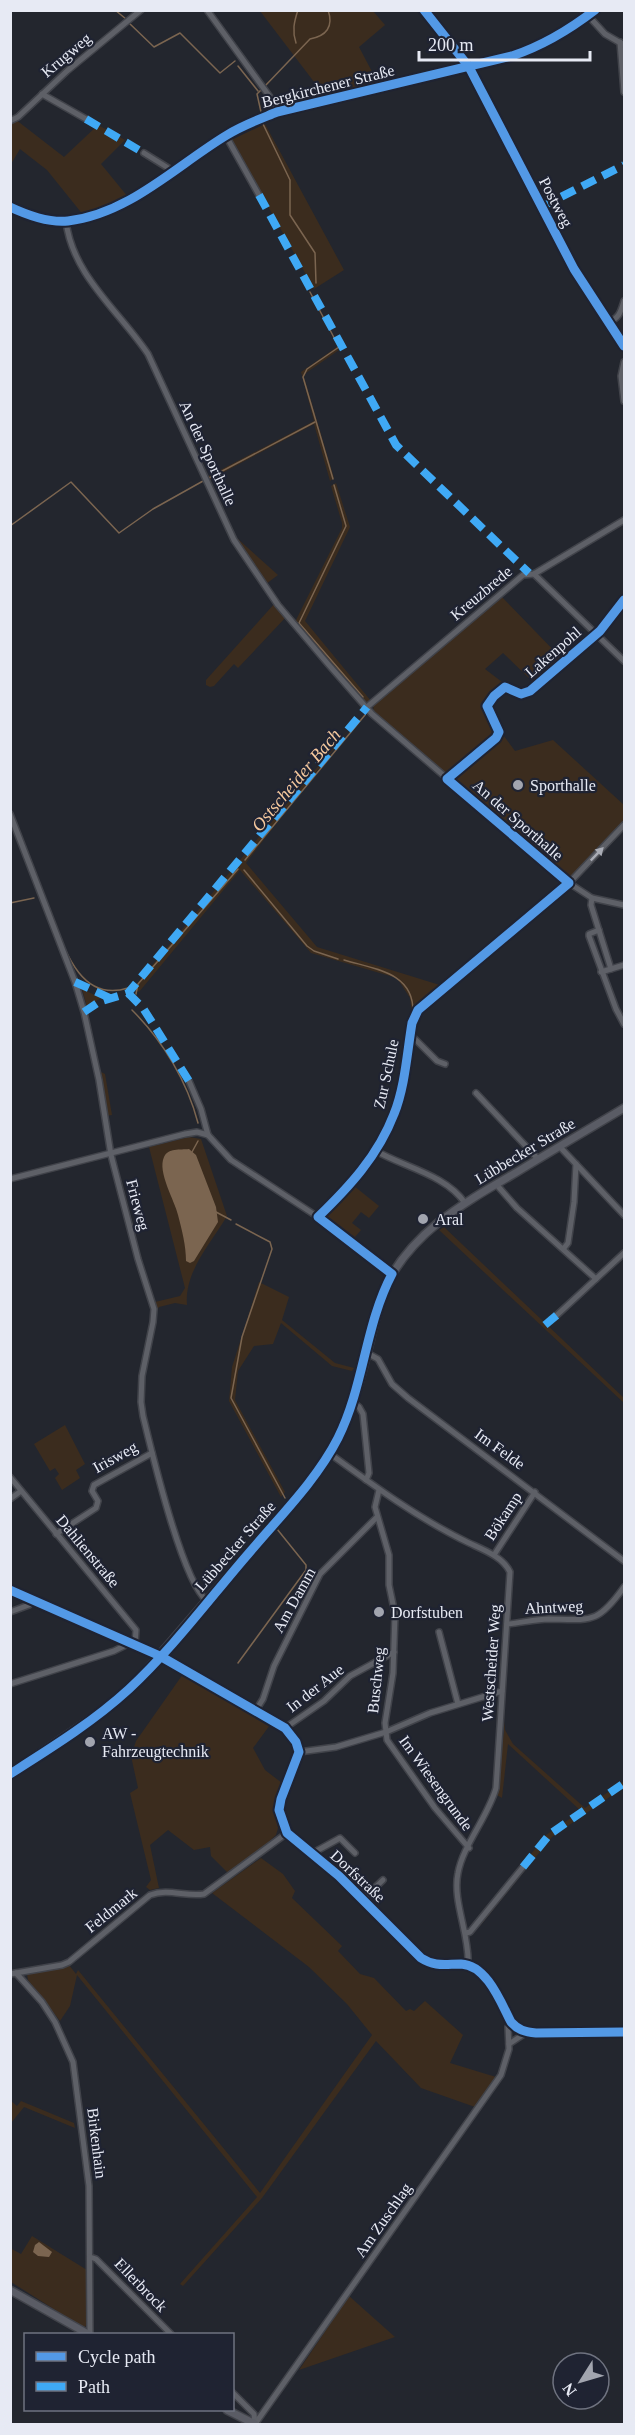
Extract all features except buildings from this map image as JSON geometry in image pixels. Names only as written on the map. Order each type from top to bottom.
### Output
[{"type":"main road","name":"Bergkirchener Straße","points":[[11,207],[32,216],[66,221],[87,217],[120,205],[226,136],[277,112],[469,67],[535,48],[559,36],[586,13],[595,10]]},
{"type":"main road","name":"Lübbecker Straße","points":[[10,1774],[116,1700],[160,1656],[290,1506],[329,1453],[353,1402],[379,1305],[392,1274],[411,1247],[428,1230],[465,1203],[624,1108]]},
{"type":"main road","points":[[10,2290],[87,2333]]},
{"type":"main road","points":[[231,2411],[255,2424]]},
{"type":"street","name":"Krugweg","points":[[10,121],[18,117],[67,70],[141,10]]},
{"type":"street","points":[[207,10],[263,88],[277,112]]},
{"type":"street","name":"Postweg","points":[[424,10],[469,67],[574,269],[624,346]]},
{"type":"street","points":[[586,13],[605,34],[622,43],[624,92]]},
{"type":"street","points":[[42,94],[86,119]]},
{"type":"street","points":[[226,136],[259,195]]},
{"type":"street","points":[[144,153],[173,171]]},
{"type":"street","name":"An der Sporthalle","points":[[66,221],[71,240],[94,287],[136,336],[148,354],[234,540],[278,605],[372,714],[569,883],[592,898],[624,905]]},
{"type":"street","points":[[608,322],[615,320],[624,301]]},
{"type":"street","points":[[624,362],[621,376],[624,401]]},
{"type":"street","name":"Kreuzbrede","points":[[368,707],[523,575],[534,574],[624,520]]},
{"type":"street","points":[[534,574],[624,661]]},
{"type":"street","name":"Lakenpohl","points":[[447,779],[496,738],[499,732],[498,727],[487,706],[494,696],[505,687],[521,694],[530,691],[596,634],[624,600]]},
{"type":"street","name":"Frieweg","points":[[10,814],[75,982],[84,1012],[99,1080],[111,1155],[138,1259],[154,1309],[142,1376],[141,1401],[152,1452],[192,1579],[200,1595],[207,1601]]},
{"type":"street","points":[[569,883],[624,825]]},
{"type":"street","points":[[592,898],[591,905],[611,969]]},
{"type":"street","points":[[599,930],[588,936],[624,1024]]},
{"type":"street","points":[[601,972],[624,964]]},
{"type":"street","name":"Zur Schule","points":[[318,1217],[350,1186],[376,1151],[396,1107],[412,1023],[418,1010],[437,994]]},
{"type":"street","points":[[410,1038],[414,1038],[437,1061],[445,1064]]},
{"type":"street","points":[[189,1082],[201,1109],[208,1135],[231,1160],[318,1217],[392,1274]]},
{"type":"street","points":[[476,1093],[538,1159]]},
{"type":"street","points":[[10,1179],[111,1155],[185,1134],[197,1132],[208,1135]]},
{"type":"street","points":[[560,1147],[624,1215]]},
{"type":"street","points":[[376,1151],[441,1183],[458,1193],[465,1203]]},
{"type":"street","points":[[564,1248],[568,1243],[574,1202],[576,1164]]},
{"type":"street","points":[[496,1184],[504,1195],[558,1247],[564,1248],[574,1261],[596,1279]]},
{"type":"street","points":[[557,1315],[624,1252]]},
{"type":"street","name":"Im Felde","points":[[367,1353],[378,1359],[392,1384],[408,1398],[624,1561]]},
{"type":"street","points":[[353,1402],[360,1407],[363,1414],[369,1473],[366,1480]]},
{"type":"street","name":"Irisweg","points":[[56,1534],[96,1508],[98,1501],[92,1491],[94,1485],[152,1452]]},
{"type":"street","points":[[329,1453],[379,1490],[457,1537],[494,1555]]},
{"type":"street","name":"Dahlienstraße","points":[[10,1477],[136,1630],[135,1644]]},
{"type":"street","name":"Buschweg","points":[[379,1490],[376,1499],[377,1517],[389,1555],[389,1586],[395,1614],[394,1652],[386,1732]]},
{"type":"street","points":[[10,1499],[21,1491]]},
{"type":"street","name":"Bökamp","points":[[494,1555],[535,1492]]},
{"type":"street","name":"Am Damm","points":[[256,1710],[263,1699],[274,1666],[320,1574],[377,1517]]},
{"type":"street","name":"Westscheider Weg","points":[[468,1965],[469,1951],[457,1886],[461,1862],[492,1801],[496,1788],[507,1624],[510,1572],[507,1566],[494,1555]]},
{"type":"street","name":"Ahntweg","points":[[507,1624],[546,1619],[586,1620],[606,1611],[624,1587]]},
{"type":"street","points":[[10,1590],[160,1656],[285,1728],[296,1742],[299,1752],[279,1810],[287,1833]]},
{"type":"street","points":[[10,1612],[29,1605],[33,1600]]},
{"type":"street","points":[[439,1632],[458,1704]]},
{"type":"street","points":[[10,1684],[107,1654],[126,1645],[128,1641]]},
{"type":"street","name":"In der Aue","points":[[285,1728],[324,1701],[350,1676],[394,1652]]},
{"type":"street","points":[[299,1752],[336,1747],[386,1732],[458,1704],[502,1691]]},
{"type":"street","name":"Im Wiesengrunde","points":[[386,1732],[387,1740],[413,1779],[447,1824],[469,1848]]},
{"type":"street","name":"Dorfstraße","points":[[287,1833],[363,1899],[421,1958],[437,1966],[468,1965]]},
{"type":"street","name":"Feldmark","points":[[13,1974],[69,1962],[150,1895],[166,1892],[194,1896],[204,1894],[287,1833]]},
{"type":"street","name":"Dorfstraße","points":[[311,1854],[340,1838],[355,1853]]},
{"type":"street","points":[[466,1933],[470,1932],[523,1867]]},
{"type":"street","name":"Dorfstraße","points":[[363,1899],[383,1880]]},
{"type":"street","points":[[468,1965],[484,1977],[511,2022],[527,2032],[624,2032]]},
{"type":"street","name":"Birkenhain","points":[[13,1974],[42,2002],[55,2022],[73,2062],[89,2186],[89,2333]]},
{"type":"street","name":"Am Zuschlag","points":[[255,2424],[501,2075],[509,2044],[508,2027],[511,2022]]},
{"type":"street","points":[[509,2044],[527,2032]]},
{"type":"street","name":"Ellerbrock","points":[[90,2257],[102,2264],[170,2333]]},
{"type":"street","points":[[234,2394],[254,2414],[255,2424]]},
{"type":"shaded area","points":[[260,11],[373,11],[385,25],[359,47],[378,83],[324,95]]},
{"type":"shaded area","points":[[11,116],[64,157],[98,125],[125,140],[101,164],[128,197],[84,216],[47,170],[20,149],[11,164]]},
{"type":"shaded area","points":[[265,124],[344,270],[314,289],[231,140]]},
{"type":"shaded area","points":[[337,347],[339,350],[306,373],[304,377],[334,478],[330,481],[314,424],[209,480],[207,477],[314,421],[301,372]]},
{"type":"shaded area","points":[[336,483],[350,527],[305,621],[371,701],[366,704],[295,622],[342,528],[331,486]]},
{"type":"shaded area","points":[[238,539],[278,575],[266,584],[236,540]]},
{"type":"shaded area","points":[[501,596],[563,660],[535,684],[503,653],[485,669],[506,685],[486,706],[487,713],[515,751],[553,740],[624,805],[624,822],[572,879],[490,813],[374,713],[373,705]]},
{"type":"shaded area","points":[[275,603],[286,617],[238,668],[234,664],[214,686],[206,685],[206,680]]},
{"type":"shaded area","points":[[350,728],[246,863],[317,947],[443,986],[412,1014],[410,998],[397,978],[311,953],[240,870],[139,992],[134,987]]},
{"type":"shaded area","points":[[82,989],[101,998],[87,1007]]},
{"type":"shaded area","points":[[101,1072],[105,1074],[112,1115],[106,1116]]},
{"type":"shaded area","points":[[189,1137],[201,1139],[227,1216],[194,1269],[187,1293],[187,1305],[175,1303],[159,1307],[156,1312],[155,1302],[180,1296],[185,1288],[149,1147]]},
{"type":"shaded area","points":[[189,1149],[196,1155],[216,1207],[218,1222],[194,1261],[190,1263],[186,1261],[181,1226],[162,1163],[168,1152]]},
{"type":"shaded area","points":[[354,1186],[379,1206],[369,1218],[361,1212],[352,1223],[361,1230],[355,1237],[358,1240],[355,1243],[325,1219],[325,1215]]},
{"type":"shaded area","points":[[444,1227],[624,1398],[624,1403],[439,1230]]},
{"type":"shaded area","points":[[259,1282],[289,1297],[282,1320],[335,1363],[354,1368],[352,1371],[332,1366],[281,1323],[273,1344],[254,1346],[238,1371],[235,1400],[285,1492],[281,1497],[229,1401],[232,1367]]},
{"type":"shaded area","points":[[65,1425],[85,1464],[76,1470],[80,1478],[62,1490],[55,1478],[59,1474],[55,1468],[50,1471],[34,1444]]},
{"type":"shaded area","points":[[183,1674],[270,1725],[253,1748],[265,1770],[282,1783],[276,1810],[278,1828],[276,1835],[256,1854],[229,1874],[211,1856],[210,1847],[194,1850],[168,1830],[150,1845],[159,1888],[150,1890],[146,1887],[151,1880],[130,1793],[138,1788],[131,1756],[136,1741]]},
{"type":"shaded area","points":[[505,1721],[505,1730],[513,1744],[585,1808],[624,1781],[624,1787],[552,1837],[480,1926],[477,1922],[546,1835],[581,1811],[508,1744],[502,1798],[497,1795]]},
{"type":"shaded area","points":[[261,1858],[283,1874],[295,1891],[292,1898],[342,1946],[338,1951],[360,1974],[374,1978],[406,2011],[410,2009],[414,2011],[425,2001],[463,2035],[450,2063],[496,2077],[475,2107],[421,2088],[376,2041],[262,2198],[183,2286],[180,2284],[257,2197],[77,1975],[70,2006],[60,2021],[28,1980],[27,1974],[69,1965],[76,1974],[78,1970],[260,2193],[372,2035],[347,2004],[309,1967],[212,1893]]},
{"type":"shaded area","points":[[11,2101],[17,2106],[21,2101],[74,2123],[75,2128],[24,2107],[11,2123]]},
{"type":"shaded area","points":[[32,2236],[87,2270],[89,2322],[85,2327],[11,2282],[10,2248],[21,2254]]},
{"type":"shaded area","points":[[39,2242],[52,2252],[49,2257],[38,2256],[33,2252],[35,2245]]},
{"type":"shaded area","points":[[349,2296],[395,2337],[299,2370]]},
{"type":"waterway","points":[[115,10],[126,19]]},
{"type":"waterway","points":[[296,43],[294,26],[298,10]]},
{"type":"waterway","name":"Ostscheider Bach","points":[[265,86],[310,39],[320,36],[327,30],[330,21],[328,10]]},
{"type":"waterway","points":[[129,23],[154,47],[180,33],[220,73],[235,61]]},
{"type":"waterway","points":[[238,66],[258,91]]},
{"type":"waterway","name":"Ostscheider Bach","points":[[261,112],[257,94],[262,89]]},
{"type":"waterway","name":"Ostscheider Bach","points":[[263,124],[290,180],[290,215],[315,253],[316,283]]},
{"type":"waterway","name":"Ostscheider Bach","points":[[310,292],[339,347],[307,369],[303,377],[333,479]]},
{"type":"waterway","points":[[209,478],[315,422]]},
{"type":"waterway","points":[[10,526],[71,482],[119,533],[153,509],[203,481]]},
{"type":"waterway","name":"Ostscheider Bach","points":[[334,485],[346,526],[299,623],[363,697]]},
{"type":"waterway","name":"Ostscheider Bach","points":[[245,860],[365,715]]},
{"type":"waterway","name":"Ostscheider Bach","points":[[136,994],[138,984],[238,869]]},
{"type":"waterway","points":[[244,870],[307,946],[314,951],[338,959]]},
{"type":"waterway","points":[[10,903],[34,898]]},
{"type":"waterway","points":[[46,900],[65,948],[83,977],[95,986],[110,991],[128,988]]},
{"type":"waterway","points":[[344,960],[379,970],[400,980],[412,999],[413,1012]]},
{"type":"waterway","name":"Ostscheider Bach","points":[[132,1010],[164,1048],[187,1092],[198,1123]]},
{"type":"waterway","name":"Ostscheider Bach","points":[[192,1152],[198,1141]]},
{"type":"waterway","name":"Ostscheider Bach","points":[[216,1212],[231,1220]]},
{"type":"waterway","name":"Ostscheider Bach","points":[[236,1224],[270,1242],[272,1249],[242,1337],[231,1398],[285,1498]]},
{"type":"waterway","name":"Ostscheider Bach","points":[[238,1663],[306,1570],[306,1565],[277,1529]]},
{"type":"marked path","points":[[86,119],[144,153]]},
{"type":"marked path","points":[[541,207],[624,165]]},
{"type":"marked path","points":[[259,195],[396,445],[529,573]]},
{"type":"marked path","points":[[84,1012],[99,1002],[128,993],[367,707]]},
{"type":"marked path","points":[[75,982],[110,998]]},
{"type":"marked path","points":[[128,993],[143,1008],[189,1081]]},
{"type":"marked path","points":[[545,1325],[557,1315]]},
{"type":"marked path","points":[[523,1867],[550,1834],[624,1783]]},
{"type":"cycle path","points":[[424,10],[469,67],[574,269],[624,346]]},
{"type":"cycle path","points":[[10,207],[53,221],[90,217],[132,199],[227,135],[277,112],[512,56],[555,37],[595,10]]},
{"type":"cycle path","points":[[10,1774],[86,1724],[145,1673],[297,1498],[319,1469],[338,1438],[354,1398],[376,1314],[392,1274],[318,1217],[362,1170],[380,1144],[401,1093],[412,1023],[418,1010],[569,883],[447,779],[496,738],[499,732],[487,706],[494,696],[505,687],[521,694],[530,691],[600,631],[624,600]]},
{"type":"cycle path","points":[[10,1590],[160,1656],[285,1728],[296,1742],[299,1752],[279,1810],[287,1833],[339,1876],[421,1958],[436,1964],[470,1966],[478,1971],[492,1986],[516,2027],[536,2033],[624,2032]]},
{"type":"place","name":"Sporthalle","points":[[518,785]]},
{"type":"place","name":"Aral","points":[[423,1219]]},
{"type":"place","name":"Dorfstuben","points":[[379,1612]]},
{"type":"place","name":"AW - Fahrzeugtechnik","points":[[90,1742]]}]
